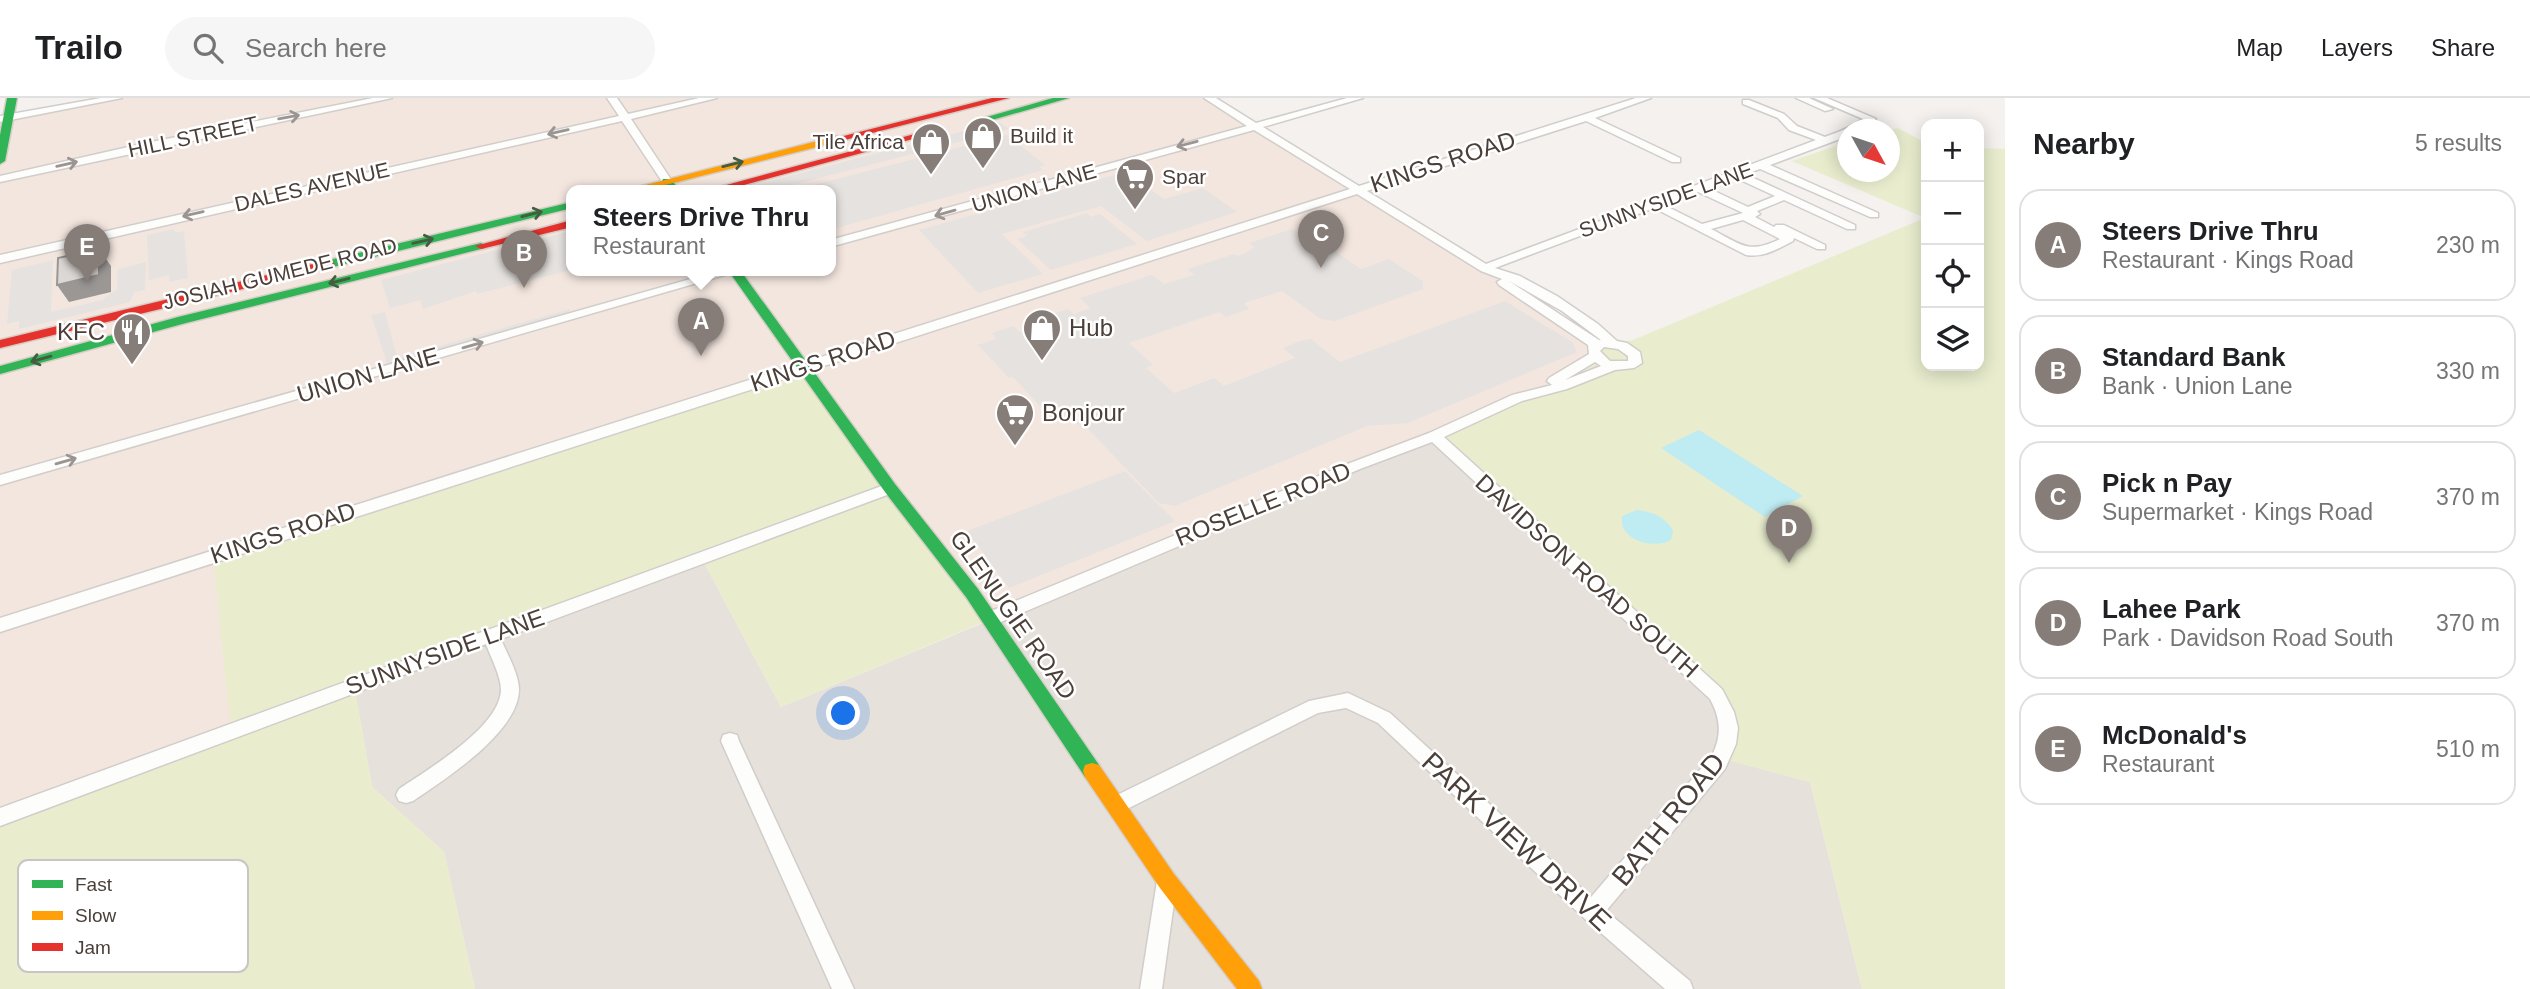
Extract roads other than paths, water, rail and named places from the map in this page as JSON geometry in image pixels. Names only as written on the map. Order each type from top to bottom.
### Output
[{"type":"main road","points":[[0,161],[5,118],[12,98]]},
{"type":"main road","points":[[670,185],[1004,98]]},
{"type":"main road","points":[[732,185],[1064,98]]},
{"type":"main road","name":"JOSIAH GUMEDE ROAD","points":[[0,344],[566,206]]},
{"type":"main road","name":"JOSIAH GUMEDE ROAD","points":[[0,370],[182,320],[566,224]]},
{"type":"main road","name":"GLENUGIE ROAD","points":[[739,276],[890,488],[990,619],[1167,881],[1251,989]]},
{"type":"street","points":[[5,118],[117,98]]},
{"type":"street","name":"HILL STREET","points":[[0,180],[146,146],[387,98]]},
{"type":"street","points":[[612,98],[670,185]]},
{"type":"street","name":"DALES AVENUE","points":[[0,258],[712,98]]},
{"type":"street","points":[[1209,98],[1485,268],[1529,286],[1605,335],[1612,343],[1630,350],[1636,360],[1628,367],[1614,366],[1511,289],[1498,275]]},
{"type":"street","name":"UNION LANE","points":[[836,243],[1358,98]]},
{"type":"street","name":"KINGS ROAD","points":[[0,625],[1646,98]]},
{"type":"street","points":[[1801,98],[1860,119]]},
{"type":"street","points":[[1819,98],[1863,119]]},
{"type":"street","points":[[1746,102],[1781,116],[1793,128],[1824,140]]},
{"type":"street","points":[[1586,117],[1676,160]]},
{"type":"street","name":"SUNNYSIDE LANE","points":[[1485,268],[1837,135]]},
{"type":"street","points":[[1761,164],[1874,215]]},
{"type":"street","points":[[1736,174],[1851,227]]},
{"type":"street","points":[[1699,188],[1821,247]]},
{"type":"street","points":[[1747,211],[1784,196]]},
{"type":"street","points":[[1650,206],[1752,253],[1789,239],[1741,215],[1702,228]]},
{"type":"street","points":[[1650,206],[1743,258]]},
{"type":"street","name":"UNION LANE","points":[[0,480],[714,276]]},
{"type":"street","points":[[1596,350],[1612,343]]},
{"type":"street","name":"ROSELLE ROAD","points":[[990,619],[1331,476],[1434,436],[1536,391],[1596,350]]},
{"type":"street","name":"ROSELLE ROAD","points":[[1536,391],[1563,386],[1614,366]]},
{"type":"street","name":"DAVIDSON ROAD SOUTH","points":[[1434,436],[1716,694],[1730,721]]},
{"type":"street","name":"SUNNYSIDE LANE","points":[[0,817],[890,488]]},
{"type":"street","points":[[406,795],[464,756],[488,731],[509,701],[510,686],[491,634]]},
{"type":"street","name":"PARK VIEW DRIVE","points":[[1116,805],[1315,706],[1348,700],[1384,718],[1592,912],[1682,989]]},
{"type":"street","name":"BATH ROAD","points":[[1592,912],[1718,763],[1727,747],[1730,721]]},
{"type":"street","points":[[730,741],[843,989]]},
{"type":"street","points":[[1151,989],[1167,881]]},
{"type":"water","points":[[1699,430],[1803,496],[1765,517],[1661,448]]},
{"type":"water","points":[[1637,510],[1666,521],[1673,530],[1671,540],[1656,544],[1631,537],[1622,524],[1622,516]]},
{"type":"place","name":"Build it","points":[[983,170]]},
{"type":"place","name":"Tile Africa","points":[[931,176]]},
{"type":"place","name":"Spar","points":[[1135,211]]},
{"type":"place","name":"Pick n Pay","points":[[1321,268]]},
{"type":"place","name":"McDonald's","points":[[87,282]]},
{"type":"place","name":"Standard Bank","points":[[524,288]]},
{"type":"place","name":"Steers Drive Thru","points":[[701,356]]},
{"type":"place","name":"Hub","points":[[1042,362]]},
{"type":"place","name":"KFC","points":[[132,366]]},
{"type":"place","name":"Bonjour","points":[[1015,447]]},
{"type":"place","name":"Lahee Park","points":[[1789,563]]}]
